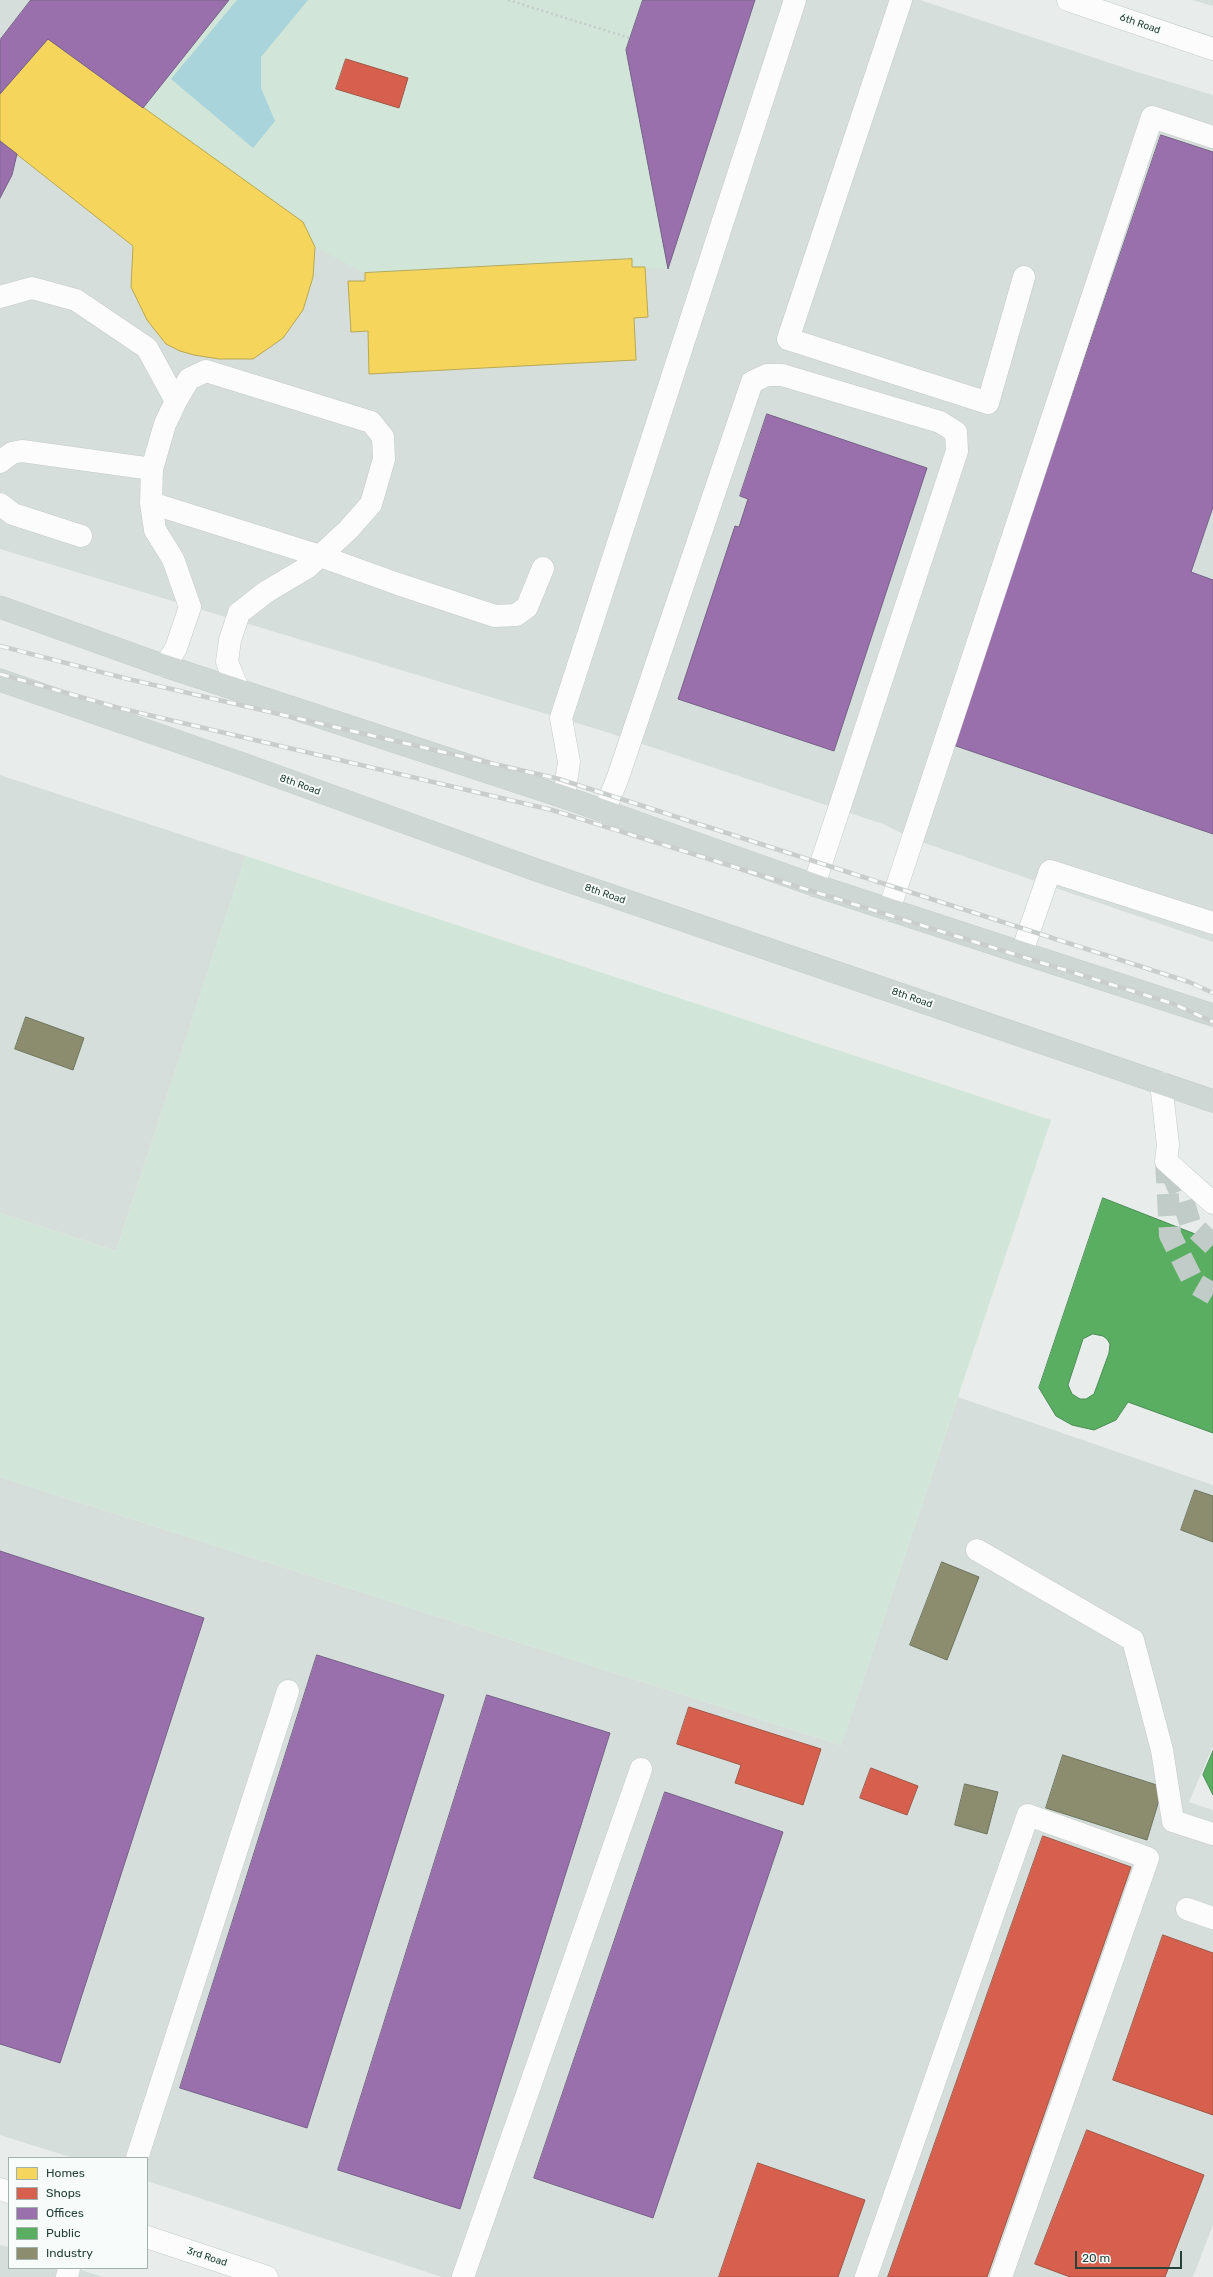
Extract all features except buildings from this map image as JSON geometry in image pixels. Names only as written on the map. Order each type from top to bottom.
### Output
[{"type":"main road","points":[[0,607],[165,666],[564,797],[814,885],[1213,1015]]},
{"type":"main road","name":"8th Road","points":[[0,680],[236,761],[542,872],[1213,1100]]},
{"type":"street","points":[[564,797],[569,762],[561,718],[795,0]]},
{"type":"street","points":[[901,0],[788,339],[988,403],[1024,277]]},
{"type":"street","name":"6th Road","points":[[1068,0],[1213,49]]},
{"type":"street","points":[[890,910],[1152,117],[1213,137]]},
{"type":"street","points":[[0,297],[32,288],[76,300],[147,348],[176,401]]},
{"type":"street","points":[[165,666],[176,648],[190,607],[173,559],[155,530],[151,503],[152,469],[165,424],[189,379],[206,371],[371,422],[383,437],[384,459],[371,504],[308,567],[266,592],[239,614],[230,640],[227,662],[238,689]]},
{"type":"street","points":[[604,811],[617,780],[752,382],[767,375],[782,375],[940,422],[956,432],[957,451],[814,885]]},
{"type":"street","points":[[0,462],[12,453],[27,451],[152,469]]},
{"type":"street","points":[[151,503],[320,556],[495,616],[516,615],[527,607],[543,568]]},
{"type":"street","points":[[0,504],[13,514],[81,536]]},
{"type":"street","points":[[1022,952],[1050,871],[1213,923]]},
{"type":"street","points":[[1162,1083],[1168,1145],[1166,1161],[1213,1202]]},
{"type":"street","points":[[977,1550],[1133,1640],[1162,1750],[1173,1821],[1213,1834]]},
{"type":"street","points":[[137,2157],[288,1691]]},
{"type":"street","points":[[463,2277],[641,1769]]},
{"type":"street","points":[[866,2277],[1028,1815],[1148,1858],[1001,2277]]},
{"type":"street","points":[[1188,1909],[1213,1918]]},
{"type":"street","name":"3rd Road","points":[[148,2237],[266,2277]]},
{"type":"path","points":[[508,0],[630,38]]},
{"type":"shaded area","points":[[0,0],[920,0],[1134,71],[1213,95],[1213,942],[913,839],[883,824],[603,731],[0,549]]},
{"type":"shaded area","points":[[1192,0],[1213,0],[1213,6]]},
{"type":"shaded area","points":[[0,775],[246,856],[116,1251],[0,1213]]},
{"type":"shaded area","points":[[958,1397],[1213,1485],[1213,1746],[1189,1802],[1213,1810],[1213,2225],[1193,2277],[442,2277],[148,2181],[148,2157],[70,2157],[0,2135],[0,1477],[841,1745]]},
{"type":"shaded area","points":[[0,2245],[8,2247],[8,2269],[78,2269],[103,2277],[0,2277]]},
{"type":"green space","points":[[229,0],[643,0],[626,50],[668,269],[632,267],[632,260],[365,273],[315,247],[303,222],[143,108]]},
{"type":"green space","points":[[246,856],[1051,1120],[841,1745],[0,1477],[0,1213],[116,1251]]},
{"type":"water","points":[[237,0],[308,0],[261,57],[261,88],[275,121],[253,148],[171,79]]},
{"type":"tunnel","points":[[1166,1161],[1170,1235],[1194,1283],[1213,1294]]},
{"type":"tunnel","points":[[1171,1171],[1181,1194],[1190,1223],[1213,1245]]},
{"type":"railway","points":[[0,646],[128,679],[559,779],[1189,982],[1213,993]]},
{"type":"railway","points":[[0,674],[119,708],[552,810],[1174,1004],[1213,1022]]}]
